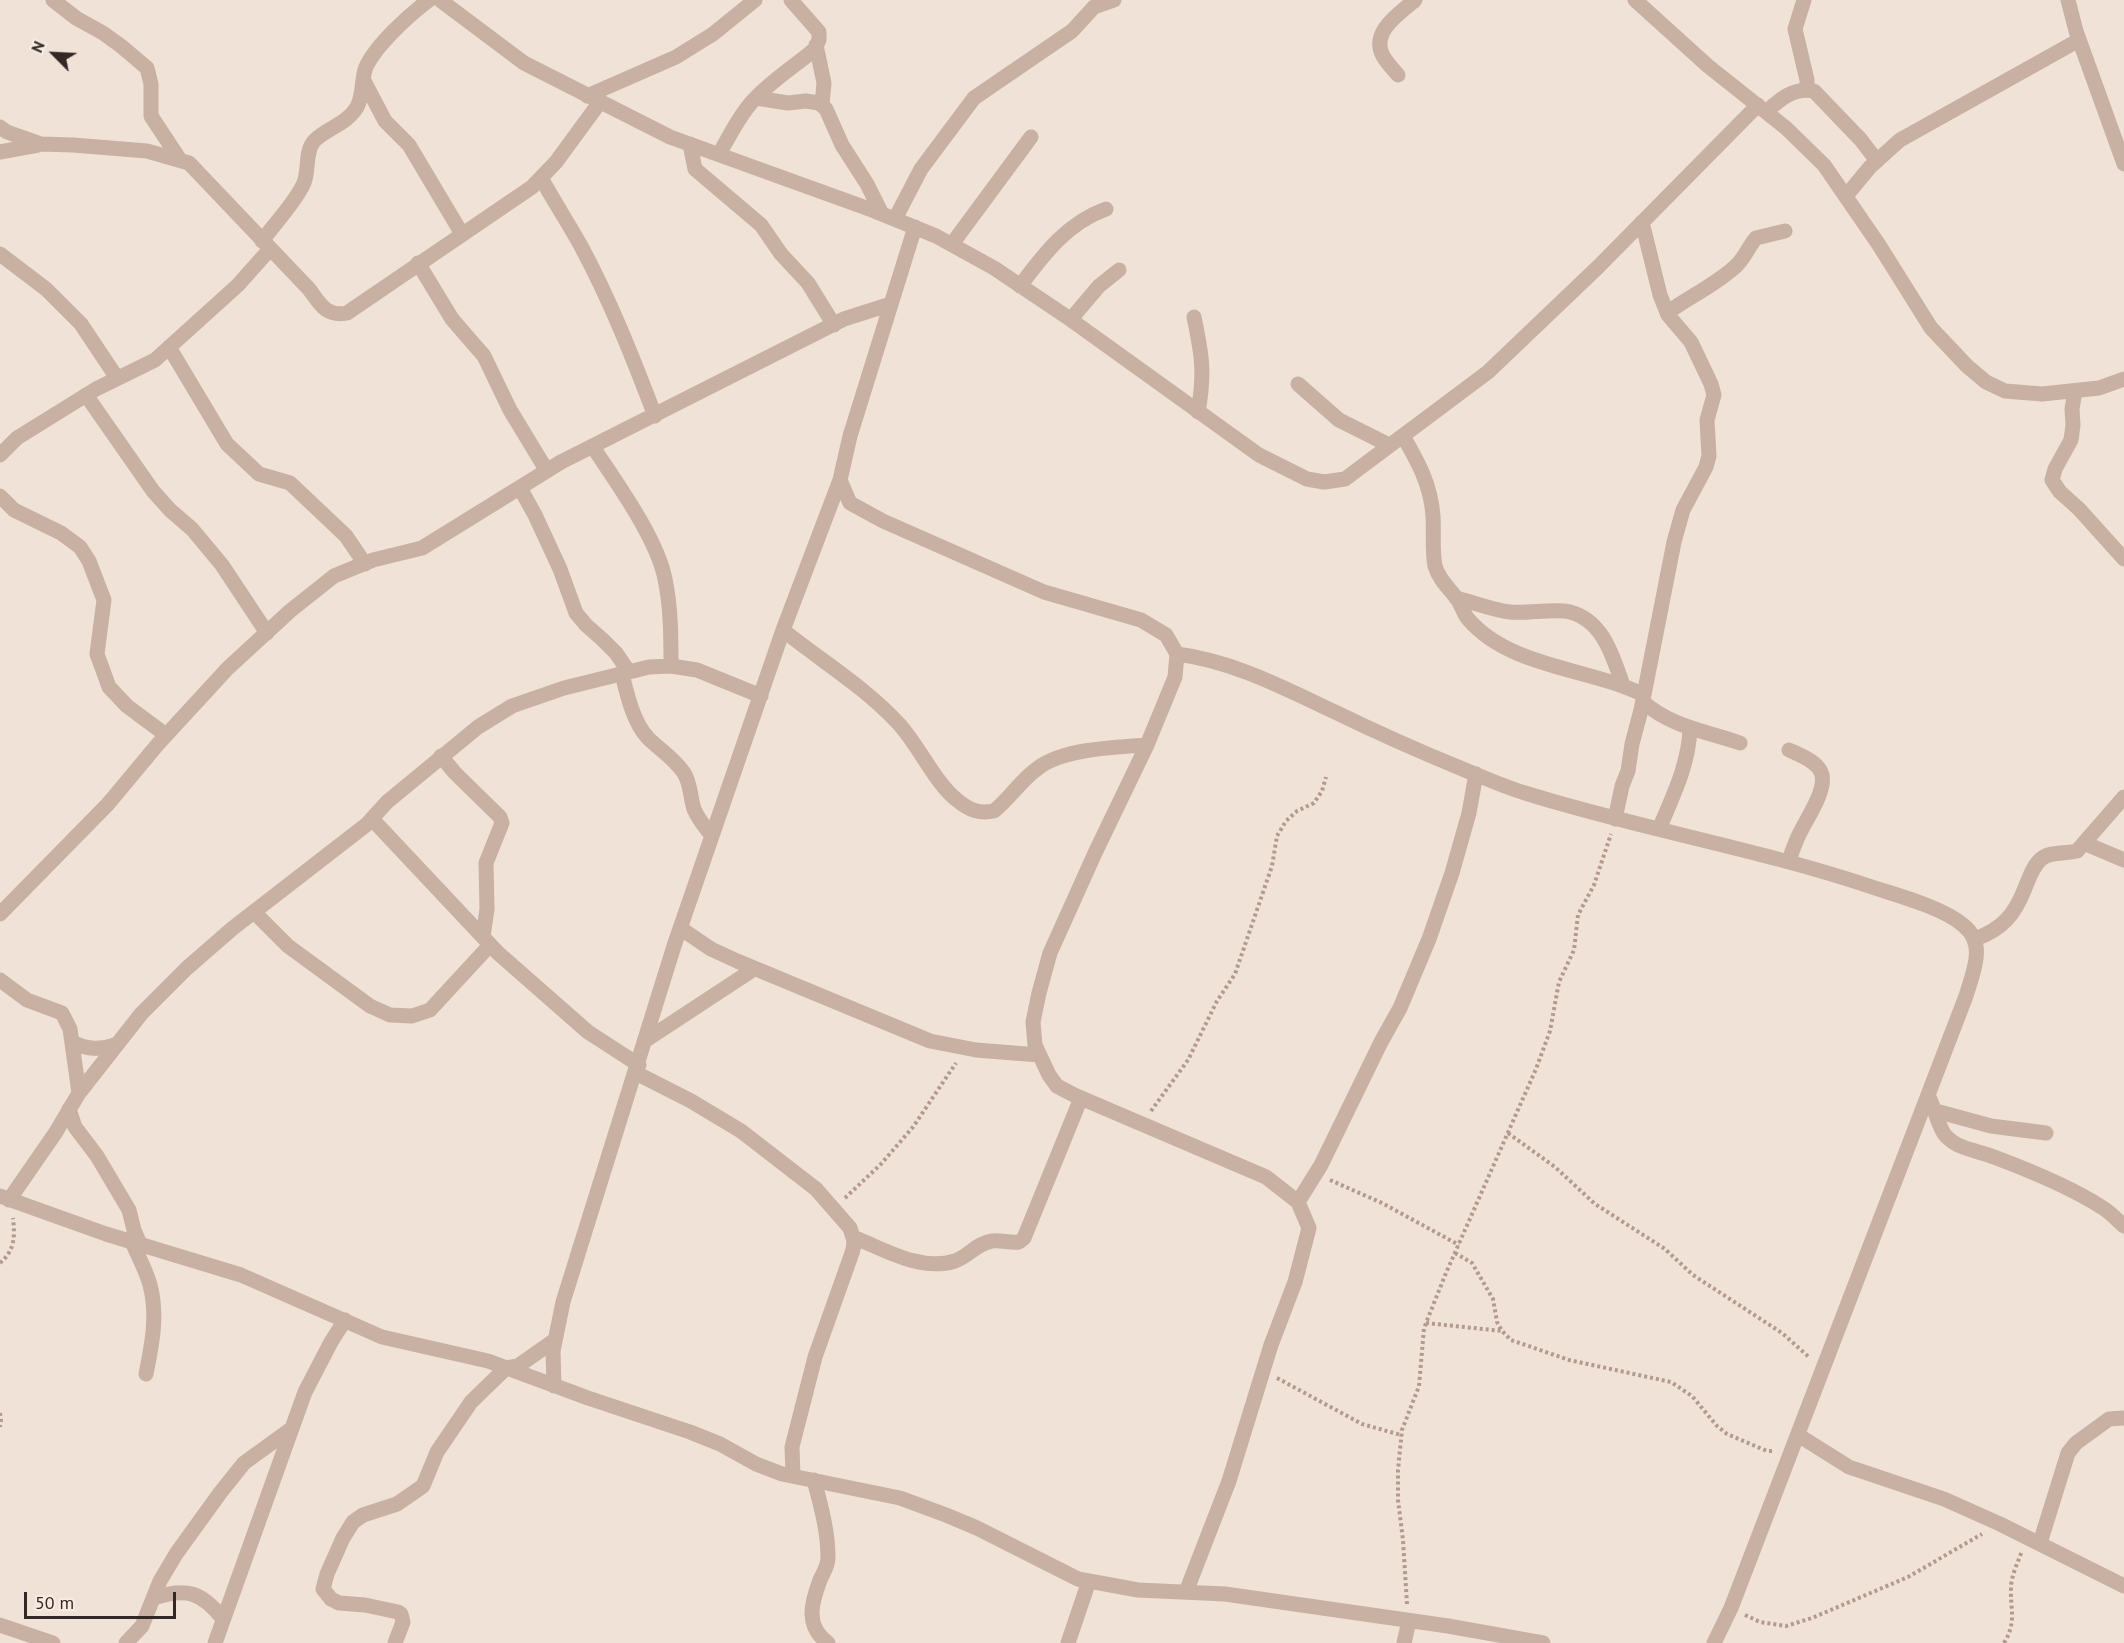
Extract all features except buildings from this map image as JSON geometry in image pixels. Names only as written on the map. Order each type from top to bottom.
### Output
[{"type":"street","points":[[53,0],[76,18],[121,46],[147,68],[151,84],[151,116],[180,160]]},
{"type":"street","points":[[0,454],[17,438],[86,395],[154,360],[238,285],[304,184],[309,149],[315,141],[351,115],[357,106],[366,68],[373,56],[408,16],[429,0]]},
{"type":"street","points":[[440,0],[524,63],[670,137],[889,217],[952,244],[1071,319],[1259,455],[1307,479],[1324,482],[1345,479],[1488,372],[1762,109],[1798,90],[1814,91],[1861,140],[1877,161]]},
{"type":"street","points":[[0,152],[41,144],[73,144],[147,151],[189,163],[309,289],[320,304],[328,312],[338,315],[347,313],[515,199],[541,178],[556,162],[593,99],[676,57],[713,34],[755,0]]},
{"type":"street","points":[[719,154],[734,128],[756,98],[815,49],[819,32],[791,0]]},
{"type":"street","points":[[889,217],[921,169],[975,98],[1072,31],[1094,7],[1114,0]]},
{"type":"street","points":[[1398,75],[1383,56],[1380,44],[1384,28],[1415,0]]},
{"type":"street","points":[[1635,0],[1708,66],[1786,128],[1824,165],[1931,328],[1967,366],[1986,382],[2005,391],[2042,394],[2099,388],[2124,379]]},
{"type":"street","points":[[1804,0],[1795,29],[1807,80],[1807,90]]},
{"type":"street","points":[[2068,0],[2079,40],[2124,164]]},
{"type":"street","points":[[1846,196],[1877,161],[1900,140],[2079,40]]},
{"type":"street","points":[[816,45],[824,83],[822,105]]},
{"type":"street","points":[[364,81],[385,121],[409,145],[462,234]]},
{"type":"street","points":[[756,98],[788,103],[806,101],[822,105],[842,145],[889,217]]},
{"type":"street","points":[[0,128],[41,144]]},
{"type":"street","points":[[952,244],[1031,137]]},
{"type":"street","points":[[690,144],[695,169],[761,225],[781,254],[808,283],[834,324]]},
{"type":"street","points":[[541,178],[581,246],[600,285],[628,345],[655,416]]},
{"type":"street","points":[[1020,286],[1059,237],[1093,213],[1106,209]]},
{"type":"street","points":[[1613,819],[1628,771],[1674,542],[1683,510],[1706,467],[1709,456],[1707,420],[1714,395],[1691,342],[1667,313],[1642,222]]},
{"type":"street","points":[[554,1386],[553,1351],[563,1302],[680,928],[783,630],[840,480],[850,436],[915,228]]},
{"type":"street","points":[[1667,313],[1721,279],[1746,255],[1756,238],[1785,231]]},
{"type":"street","points":[[0,254],[46,290],[81,324],[117,378]]},
{"type":"street","points":[[418,263],[452,319],[484,356],[510,411],[547,471]]},
{"type":"street","points":[[1071,319],[1099,286],[1119,270]]},
{"type":"street","points":[[0,914],[108,804],[166,735],[228,668],[334,576],[365,564],[422,548],[547,471],[834,324],[891,303]]},
{"type":"street","points":[[1194,317],[1203,360],[1203,384],[1198,412]]},
{"type":"street","points":[[169,347],[227,444],[259,474],[290,483],[346,536],[365,564]]},
{"type":"street","points":[[1298,384],[1339,420],[1389,446]]},
{"type":"street","points":[[2075,391],[2071,440],[2055,469],[2052,480],[2060,492],[2124,559]]},
{"type":"street","points":[[86,395],[153,491],[170,510],[192,528],[222,565],[267,633]]},
{"type":"street","points":[[1403,436],[1430,490],[1438,577],[1456,598],[1468,619],[1484,634],[1508,650],[1623,685],[1644,698],[1657,714],[1669,721],[1740,743]]},
{"type":"street","points":[[593,447],[654,546],[665,578],[671,631],[670,666]]},
{"type":"street","points":[[840,480],[850,503],[883,521],[1044,592],[1141,620],[1166,635],[1177,654],[1175,677],[1147,745],[1050,953],[1033,1022],[1035,1045],[1049,1075],[1057,1086],[1266,1177],[1298,1202],[1309,1227],[1296,1282],[1271,1345],[1229,1481],[1186,1592]]},
{"type":"street","points":[[520,488],[560,569],[576,613],[609,646],[626,673],[630,702],[639,723],[647,737],[673,759],[689,781],[694,808],[701,823],[712,836]]},
{"type":"street","points":[[0,495],[14,510],[61,533],[80,547],[89,561],[104,600],[97,654],[109,687],[127,706],[166,735]]},
{"type":"street","points":[[1456,598],[1506,612],[1570,612],[1587,621],[1604,638],[1614,657],[1623,685]]},
{"type":"street","points":[[783,630],[866,693],[898,723],[953,798],[974,811],[985,813],[994,811],[1038,767],[1054,759],[1116,747],[1147,745]]},
{"type":"street","points":[[1177,654],[1205,658],[1278,685],[1391,739],[1522,793],[1613,819],[1826,871],[1918,902],[1963,924],[1976,939],[1976,960],[1966,996],[1731,1608],[1714,1643]]},
{"type":"street","points":[[761,696],[697,670],[670,666],[649,667],[564,688],[512,706],[478,727],[387,802],[372,819],[187,968],[141,1014],[79,1093],[56,1132],[8,1199],[136,1243],[241,1275],[382,1336],[488,1361],[690,1432],[782,1474],[900,1498],[946,1515],[1078,1579],[1138,1590],[1225,1594],[1543,1643]]},
{"type":"street","points":[[1659,829],[1682,774],[1689,748],[1690,728]]},
{"type":"street","points":[[1789,861],[1796,840],[1817,799],[1822,776],[1811,761],[1790,750]]},
{"type":"street","points":[[254,912],[288,946],[370,1006],[390,1015],[412,1016],[430,1010],[487,941],[486,863],[502,823],[500,817],[441,756]]},
{"type":"street","points":[[1298,1202],[1316,1174],[1400,1008],[1429,939],[1452,873],[1476,774]]},
{"type":"street","points":[[1976,939],[2002,926],[2015,909],[2030,875],[2042,858],[2054,853],[2077,851],[2124,798]]},
{"type":"street","points":[[372,819],[487,941],[588,1032],[637,1069],[741,1131],[816,1190],[850,1228],[853,1250],[815,1357],[792,1447],[793,1476]]},
{"type":"street","points":[[2084,843],[2124,860]]},
{"type":"street","points":[[680,928],[711,949],[754,969],[930,1041],[966,1048],[1039,1055]]},
{"type":"street","points":[[646,1040],[754,969]]},
{"type":"street","points":[[0,980],[27,1000],[62,1014],[70,1029],[79,1093]]},
{"type":"street","points":[[72,1042],[94,1049],[118,1044]]},
{"type":"street","points":[[1928,1095],[1936,1111],[1941,1130],[1946,1137],[2067,1189],[2104,1209],[2124,1226]]},
{"type":"street","points":[[853,1237],[903,1258],[919,1262],[945,1263],[956,1261],[984,1243],[993,1240],[1019,1242],[1024,1238],[1081,1098]]},
{"type":"street","points":[[69,1109],[75,1127],[97,1156],[129,1210],[136,1243],[150,1285],[154,1317],[154,1338],[146,1374]]},
{"type":"street","points":[[1936,1111],[1991,1126],[2046,1133]]},
{"type":"street","points":[[215,1643],[305,1392],[345,1320]]},
{"type":"street","points":[[394,1643],[403,1622],[401,1614],[386,1608],[339,1603],[331,1599],[323,1588],[343,1538],[353,1522],[363,1515],[397,1504],[423,1486],[438,1452],[471,1402],[506,1368],[518,1366],[555,1340]]},
{"type":"street","points":[[2034,1540],[2068,1453],[2076,1443],[2109,1419],[2124,1418]]},
{"type":"street","points":[[126,1643],[142,1626],[160,1581],[219,1493],[244,1463],[291,1429]]},
{"type":"street","points":[[1795,1442],[1849,1467],[1944,1499],[2034,1540],[2124,1586]]},
{"type":"street","points":[[814,1480],[828,1535],[828,1563],[816,1591],[812,1623],[818,1636],[828,1643]]},
{"type":"street","points":[[1068,1643],[1089,1581]]},
{"type":"street","points":[[154,1598],[172,1592],[189,1593],[204,1600],[223,1619]]},
{"type":"street","points":[[1404,1643],[1409,1621]]},
{"type":"street","points":[[0,1625],[53,1643]]},
{"type":"path","points":[[1144,1125],[1152,1108],[1188,1060],[1217,1001],[1235,974],[1272,866],[1276,836],[1286,821],[1298,811],[1314,803],[1322,791],[1326,777]]},
{"type":"path","points":[[1409,1621],[1398,1500],[1401,1435],[1419,1386],[1424,1328],[1536,1069],[1550,1031],[1559,982],[1574,950],[1578,915],[1597,877],[1613,819]]},
{"type":"path","points":[[834,1210],[913,1127],[966,1048]]},
{"type":"path","points":[[1508,1133],[1555,1167],[1595,1204],[1665,1249],[1693,1275],[1782,1333],[1798,1346],[1821,1371]]},
{"type":"path","points":[[1316,1174],[1382,1203],[1459,1245]]},
{"type":"path","points":[[0,1263],[10,1252],[14,1243],[13,1215],[8,1199]]},
{"type":"path","points":[[1455,1253],[1472,1263],[1493,1299],[1497,1322],[1510,1340],[1569,1360],[1671,1382],[1692,1396],[1717,1426],[1727,1434],[1767,1451],[1795,1442]]},
{"type":"path","points":[[1426,1323],[1502,1331]]},
{"type":"path","points":[[1263,1370],[1362,1425],[1401,1435]]},
{"type":"path","points":[[0,1413],[2,1420],[0,1427]]},
{"type":"path","points":[[1731,1608],[1760,1622],[1786,1626],[1812,1618],[1908,1577],[2000,1524]]},
{"type":"path","points":[[2004,1643],[2012,1625],[2011,1587],[2034,1540]]}]
